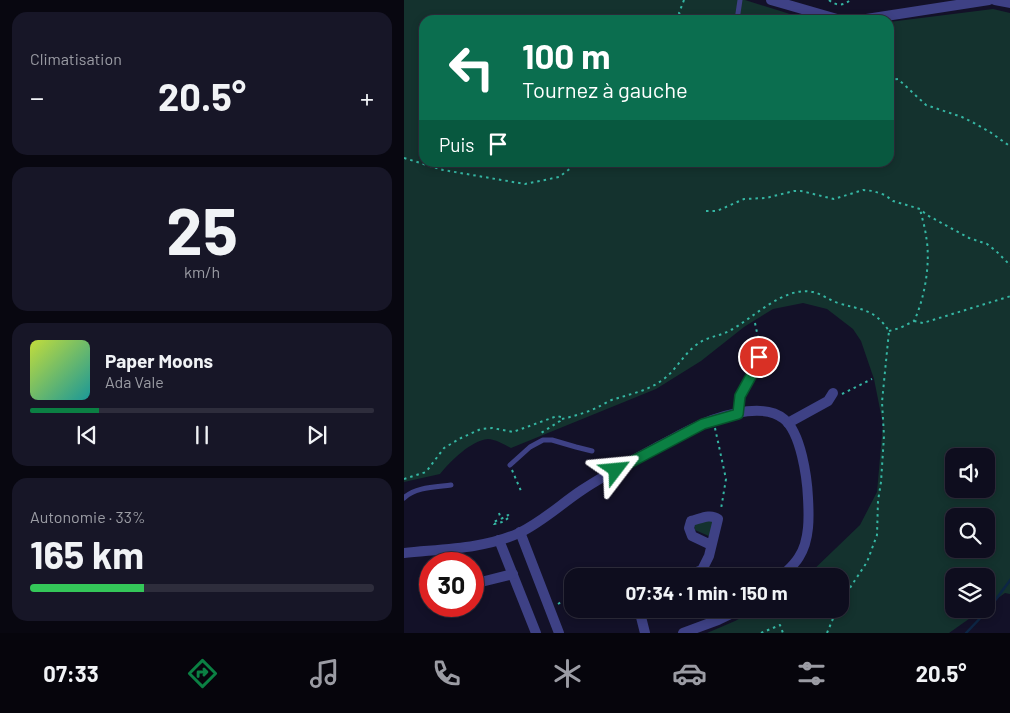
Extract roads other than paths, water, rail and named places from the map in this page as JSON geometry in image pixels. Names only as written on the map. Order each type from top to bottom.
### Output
[{"type":"street","points":[[771,0],[823,15]]},
{"type":"street","points":[[892,15],[989,0]]},
{"type":"street","points":[[995,0],[1010,3]]},
{"type":"street","points":[[738,414],[740,396],[756,367],[759,357]]},
{"type":"street","points":[[788,423],[828,401],[833,393]]},
{"type":"street","points":[[404,552],[477,545],[499,540],[520,532],[604,477],[667,442],[713,420],[754,410],[771,412],[783,418],[795,435],[801,456],[807,486],[809,516],[804,548],[789,568]]},
{"type":"street","points":[[703,568],[709,556],[718,518],[709,516],[691,521],[689,528],[692,536],[711,545]]},
{"type":"street","points":[[520,532],[559,633]]},
{"type":"street","points":[[499,540],[536,633]]},
{"type":"street","points":[[484,581],[513,574]]},
{"type":"street","points":[[641,618],[645,633]]},
{"type":"street","points":[[684,633],[722,618]]},
{"type":"lane","points":[[737,15],[740,0]]},
{"type":"lane","points":[[510,465],[530,447],[543,440],[552,440],[592,451]]},
{"type":"lane","points":[[404,498],[417,490],[451,485]]},
{"type":"waterway","points":[[966,633],[988,610],[1011,579]]}]
